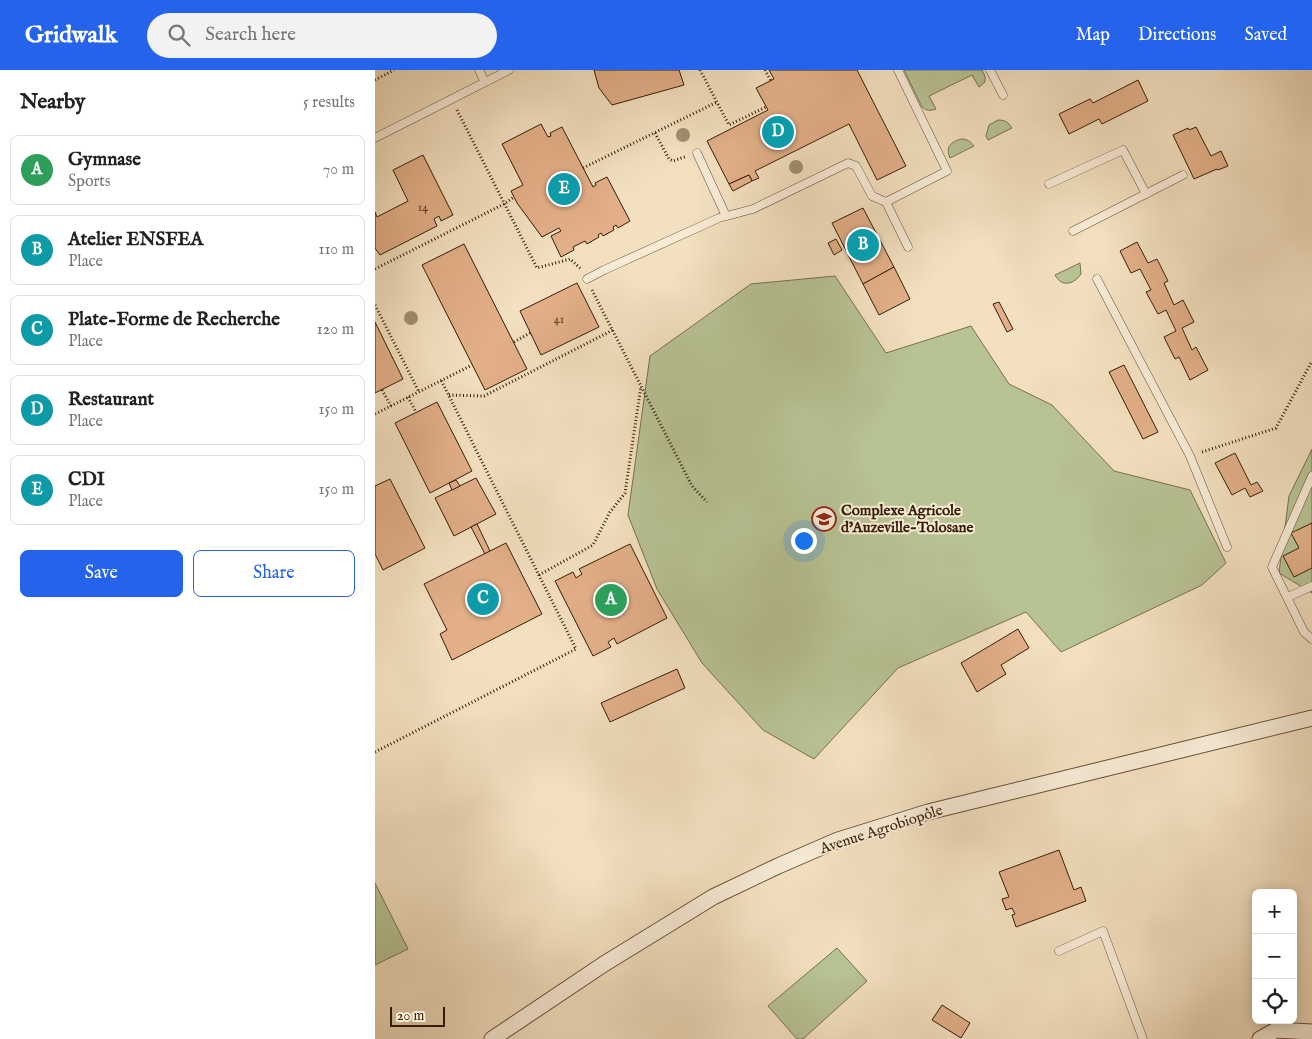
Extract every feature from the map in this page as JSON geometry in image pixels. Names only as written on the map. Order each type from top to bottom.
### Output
[{"type":"street","name":"Avenue Agrobiopôle","points":[[492,1039],[604,964],[713,897],[839,840],[928,812],[1312,718]]},
{"type":"street","points":[[1260,1039],[1276,1030],[1312,1032]]},
{"type":"lane","points":[[479,70],[485,82]]},
{"type":"lane","points":[[375,138],[509,70]]},
{"type":"lane","points":[[886,202],[947,171],[898,70]]},
{"type":"lane","points":[[990,70],[1003,95]]},
{"type":"lane","points":[[1049,184],[1123,150],[1145,194]]},
{"type":"lane","points":[[697,153],[726,216]]},
{"type":"lane","points":[[587,279],[719,218],[753,209],[848,163],[856,166],[872,196],[886,202],[909,247]]},
{"type":"lane","points":[[1073,231],[1183,175]]},
{"type":"lane","points":[[1097,279],[1189,456],[1227,547]]},
{"type":"lane","points":[[1312,476],[1272,566],[1304,632],[1312,639]]},
{"type":"lane","points":[[1288,597],[1312,586]]},
{"type":"lane","points":[[1059,951],[1103,931],[1143,1039]]},
{"type":"path","points":[[375,80],[394,70]]},
{"type":"path","points":[[700,70],[729,126],[766,107]]},
{"type":"path","points":[[765,70],[771,81]]},
{"type":"path","points":[[452,99],[537,268],[570,259],[582,270],[692,486],[707,502]]},
{"type":"path","points":[[583,168],[717,102]]},
{"type":"path","points":[[655,133],[669,159],[673,161],[697,153]]},
{"type":"path","points":[[375,269],[505,204],[514,197]]},
{"type":"path","points":[[375,305],[419,392]]},
{"type":"path","points":[[449,395],[485,396],[613,330]]},
{"type":"path","points":[[514,342],[530,333]]},
{"type":"path","points":[[1189,456],[1276,428],[1312,361]]},
{"type":"path","points":[[375,414],[471,365]]},
{"type":"path","points":[[375,752],[576,649],[441,380]]},
{"type":"path","points":[[539,575],[593,545],[610,512],[625,493],[641,386]]},
{"type":"path","points":[[382,390],[391,406]]},
{"type":"path","points":[[408,397],[415,412]]},
{"type":"green space","points":[[904,70],[982,70],[985,82],[979,87],[972,75],[929,96],[936,109],[929,110],[922,107]]},
{"type":"green space","points":[[998,120],[1003,120],[1012,128],[988,140],[986,136],[989,125]]},
{"type":"green space","points":[[961,139],[965,139],[974,146],[950,158],[948,151],[950,146]]},
{"type":"green space","points":[[1080,263],[1081,274],[1072,282],[1061,282],[1055,275]]},
{"type":"green space","points":[[835,276],[886,353],[971,326],[1009,384],[1052,405],[1114,471],[1190,490],[1226,563],[1202,585],[1061,652],[1026,612],[898,668],[814,759],[763,730],[702,663],[657,589],[628,515],[650,356],[751,284]]},
{"type":"green space","points":[[1312,449],[1312,593],[1279,573],[1289,496]]},
{"type":"green space","points":[[375,883],[408,949],[375,965]]},
{"type":"green space","points":[[837,948],[867,981],[803,1039],[797,1039],[768,1006]]},
{"type":"building","points":[[594,70],[679,70],[684,85],[612,105],[599,88]]},
{"type":"building","points":[[769,70],[857,70],[906,166],[877,180],[849,124],[755,171],[759,178],[752,181],[749,175],[729,184],[707,141],[768,110],[756,88],[774,79]]},
{"type":"building","points":[[1138,80],[1148,101],[1102,124],[1099,119],[1069,134],[1059,114],[1090,99],[1093,103]]},
{"type":"building","points":[[541,124],[548,137],[551,136],[550,133],[562,127],[593,187],[596,185],[595,183],[607,177],[630,221],[618,228],[616,225],[613,227],[614,230],[603,236],[601,233],[598,235],[599,237],[587,244],[585,241],[573,247],[574,250],[561,257],[551,236],[561,231],[559,228],[542,237],[517,203],[511,191],[523,185],[502,144]]},
{"type":"building","points":[[1196,127],[1211,156],[1221,151],[1228,166],[1194,179],[1173,135],[1188,128],[1189,130]]},
{"type":"building","points":[[423,155],[453,215],[441,221],[439,216],[434,219],[437,226],[380,255],[375,248],[375,212],[377,217],[408,201],[393,170]]},
{"type":"building","points":[[749,175],[752,181],[733,191],[729,184]]},
{"type":"building","points":[[863,208],[894,267],[863,284],[832,223]]},
{"type":"building","points":[[836,239],[842,250],[834,255],[828,243]]},
{"type":"building","points":[[1137,242],[1148,263],[1157,259],[1168,281],[1164,283],[1174,305],[1183,300],[1194,322],[1182,328],[1192,350],[1196,347],[1208,370],[1190,380],[1179,357],[1175,359],[1164,337],[1176,331],[1166,310],[1158,314],[1146,292],[1151,290],[1140,269],[1131,273],[1120,251]]},
{"type":"building","points":[[464,244],[527,369],[485,390],[422,265]]},
{"type":"building","points":[[894,267],[910,299],[879,315],[863,284]]},
{"type":"building","points":[[577,283],[599,327],[541,355],[520,311]]},
{"type":"building","points":[[999,302],[1013,329],[1007,332],[993,304]]},
{"type":"building","points":[[375,322],[403,379],[375,393]]},
{"type":"building","points":[[1124,365],[1158,432],[1143,439],[1109,372]]},
{"type":"building","points":[[437,402],[472,471],[430,493],[395,423]]},
{"type":"building","points":[[1235,453],[1251,485],[1257,482],[1263,491],[1250,497],[1245,488],[1232,495],[1215,463]]},
{"type":"building","points":[[476,478],[496,514],[454,536],[435,498]]},
{"type":"building","points":[[390,479],[425,548],[383,570],[375,554],[375,486]]},
{"type":"building","points":[[456,480],[460,486],[452,490],[449,483]]},
{"type":"building","points":[[1312,523],[1312,568],[1294,577],[1283,556],[1299,548],[1291,533]]},
{"type":"building","points":[[477,524],[490,551],[485,554],[471,527]]},
{"type":"building","points":[[506,543],[542,614],[452,660],[440,634],[447,630],[424,584]]},
{"type":"building","points":[[630,544],[667,618],[617,644],[614,638],[608,642],[611,647],[593,656],[555,581],[573,572],[576,578],[582,574],[579,569]]},
{"type":"building","points":[[1018,629],[1029,648],[1001,665],[1006,674],[977,692],[961,663]]},
{"type":"building","points":[[677,669],[685,688],[610,722],[601,703]]},
{"type":"building","points":[[1059,850],[1074,890],[1081,887],[1086,901],[1016,927],[1012,915],[1015,914],[1012,908],[1006,910],[1002,899],[1009,897],[999,872]]},
{"type":"building","points":[[942,1005],[970,1023],[961,1038],[932,1020]]},
{"type":"place","name":"Restaurant","points":[[778,132]]},
{"type":"place","name":"CDI","points":[[564,189]]},
{"type":"place","name":"Atelier ENSFEA","points":[[863,245]]},
{"type":"place","name":"Complexe Agricole d'Auzeville-Tolosane","points":[[824,519]]},
{"type":"place","name":"Plate-Forme de Recherche","points":[[483,599]]},
{"type":"place","name":"Gymnase","points":[[611,600]]}]
